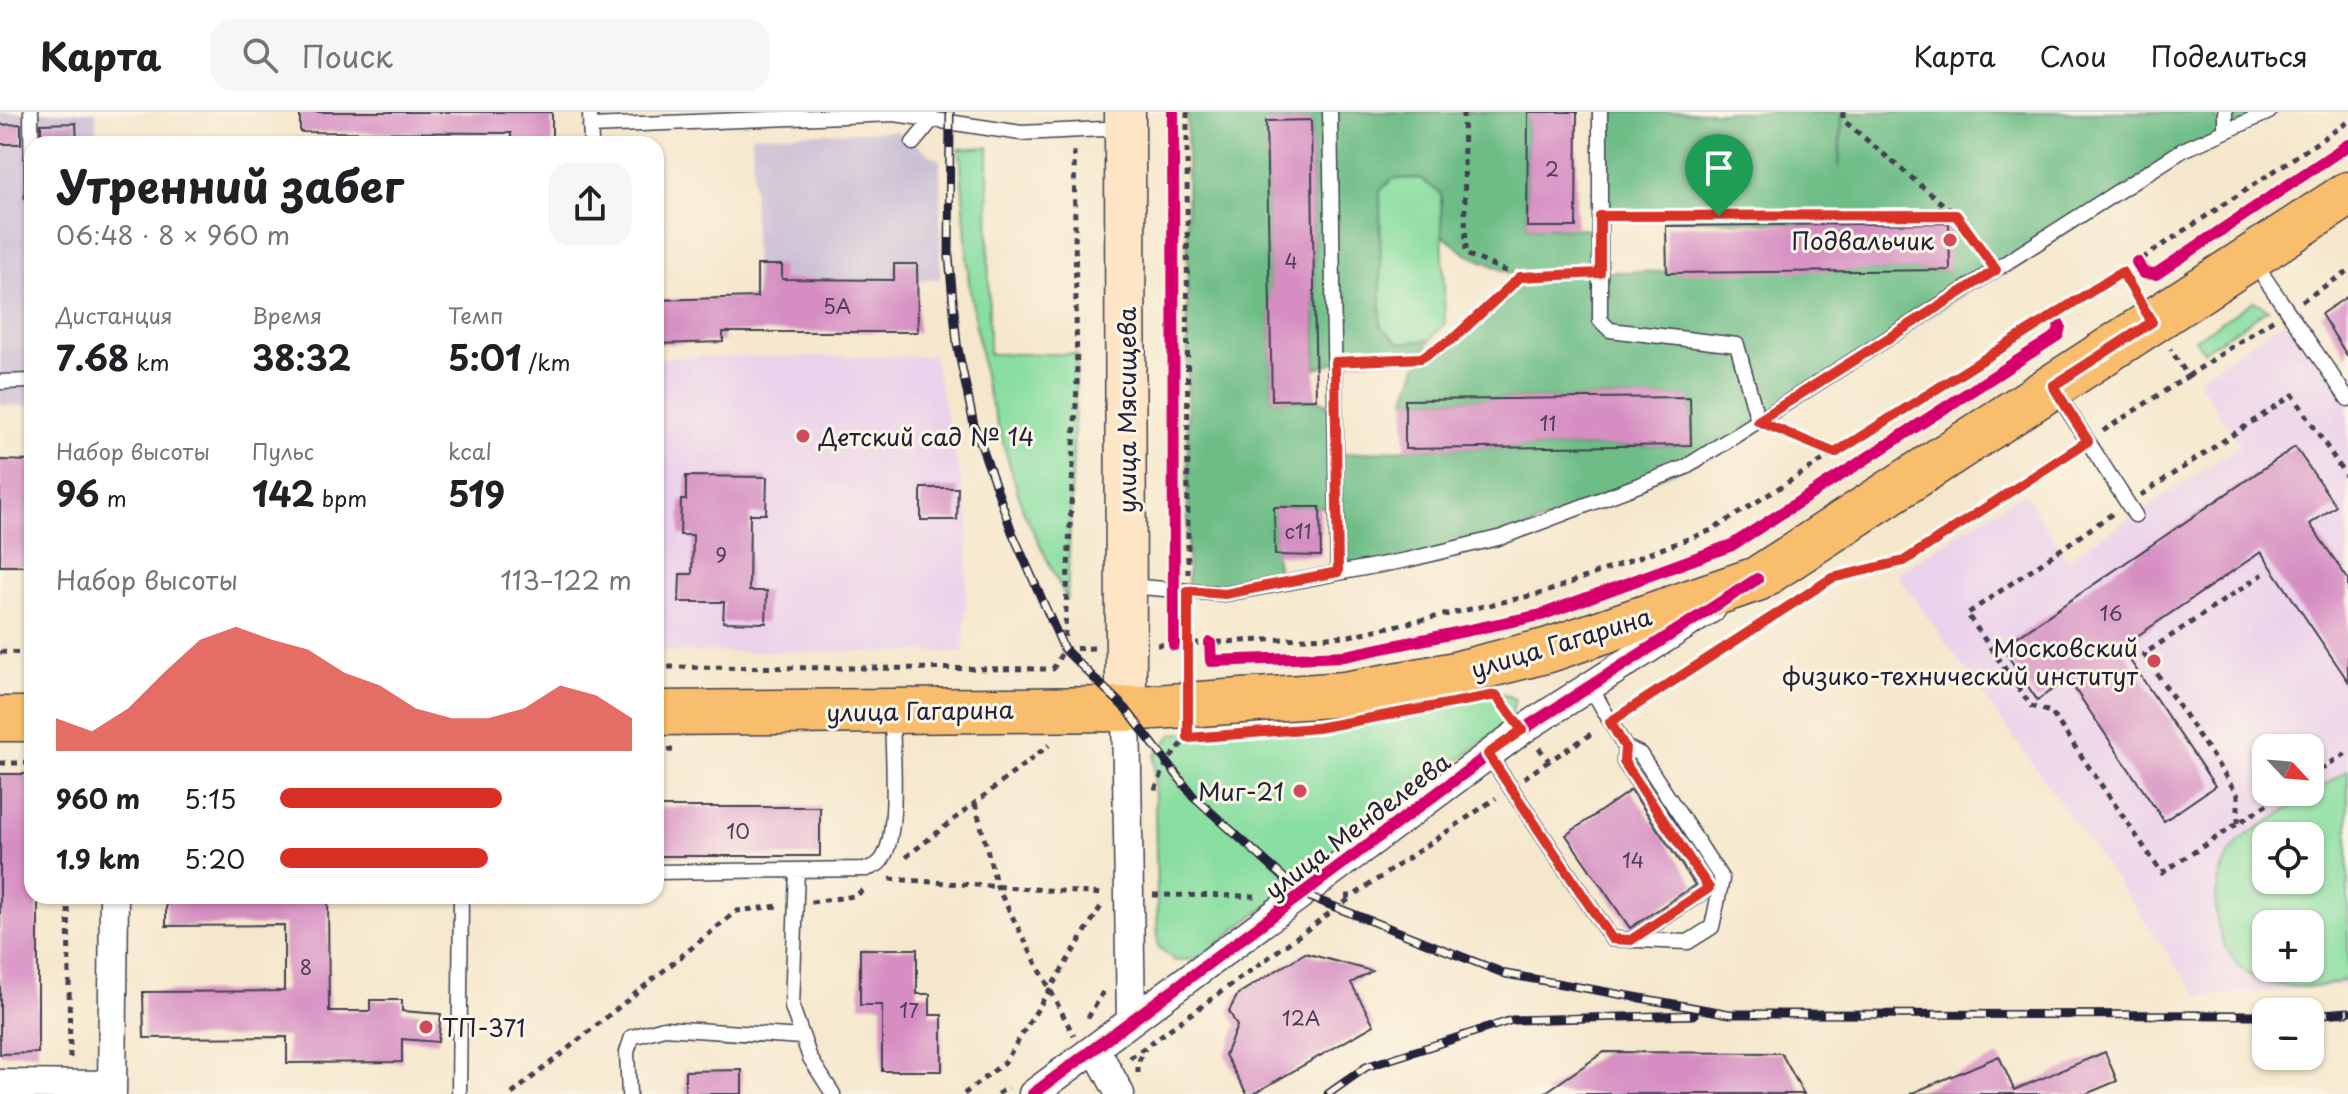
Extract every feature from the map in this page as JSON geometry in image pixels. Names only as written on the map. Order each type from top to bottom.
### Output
[{"type":"main road","name":"улица Мясищева","points":[[1125,120],[1126,709]]},
{"type":"main road","name":"улица Гагарина","points":[[664,713],[1126,709],[1195,721],[1451,675],[1549,650],[1757,579],[2348,194]]},
{"type":"main road","points":[[0,719],[24,719]]},
{"type":"street","name":"улица Менделеева","points":[[1033,1094],[1488,754],[1757,579]]},
{"type":"street","points":[[1126,709],[1131,1020]]},
{"type":"street","points":[[0,1084],[71,1084],[112,1089],[114,904]]},
{"type":"street","points":[[1095,1048],[1115,1084]]},
{"type":"lane","points":[[31,112],[31,136]]},
{"type":"lane","points":[[1330,112],[1338,572]]},
{"type":"lane","points":[[1600,112],[1600,320],[1610,330],[1737,345],[1758,421]]},
{"type":"lane","points":[[2225,112],[2225,131]]},
{"type":"lane","points":[[1126,586],[1225,594],[1407,560],[1502,537],[1686,467],[2183,150],[2269,112]]},
{"type":"lane","points":[[590,119],[895,114],[1021,133],[1074,130],[1125,120]]},
{"type":"lane","points":[[913,143],[932,120]]},
{"type":"lane","points":[[2251,257],[2348,399]]},
{"type":"lane","points":[[0,382],[24,381]]},
{"type":"lane","points":[[2053,386],[2131,509]]},
{"type":"lane","points":[[1488,754],[1612,939],[1688,942],[1712,927],[1722,879],[1640,754],[1625,747],[1590,686]]},
{"type":"lane","points":[[664,872],[867,869],[879,863],[886,852],[893,823],[892,710]]},
{"type":"lane","points":[[1625,747],[1624,762],[1709,888],[1631,940]]},
{"type":"lane","points":[[797,870],[792,1007],[810,1058],[829,1088],[814,1094]]},
{"type":"lane","points":[[459,1094],[461,904]]},
{"type":"lane","points":[[629,1094],[627,1052],[632,1037],[647,1031],[664,1028],[802,1037]]},
{"type":"path","points":[[1187,112],[1181,645],[1195,721]]},
{"type":"path","points":[[1463,112],[1466,254],[1520,277],[1600,273]]},
{"type":"path","points":[[1843,112],[1843,120],[1956,215],[1996,270]]},
{"type":"path","points":[[1181,645],[1210,648],[1349,636],[1543,593],[1712,530],[2057,321],[2122,272],[2140,267],[2348,122]]},
{"type":"path","points":[[664,667],[1053,669],[1064,649],[1076,399],[1074,130]]},
{"type":"path","points":[[1600,216],[1956,215]]},
{"type":"path","points":[[1522,730],[1549,761],[1832,578],[1904,561],[2348,271]]},
{"type":"path","points":[[2122,272],[2188,376]]},
{"type":"path","points":[[1335,362],[1421,358],[1454,338],[1520,277]]},
{"type":"path","points":[[2265,806],[2162,873],[2051,712],[2031,706],[1967,614],[2131,509],[2293,395],[2348,479]]},
{"type":"path","points":[[1758,421],[1835,453]]},
{"type":"path","points":[[2238,824],[2238,795],[2144,654],[2263,574]]},
{"type":"path","points":[[0,652],[24,653]]},
{"type":"path","points":[[2324,767],[2348,752]]},
{"type":"path","points":[[0,763],[24,763]]},
{"type":"path","points":[[975,803],[997,887],[1075,1038],[1103,995],[1104,982]]},
{"type":"path","points":[[878,878],[1109,895],[1108,909]]},
{"type":"path","points":[[1115,1084],[1353,896]]},
{"type":"path","points":[[68,904],[71,1084]]},
{"type":"shaded area","points":[[0,112],[96,112],[96,136],[24,136],[24,406],[0,405]]},
{"type":"shaded area","points":[[896,131],[940,161],[940,279],[918,280],[918,332],[756,332],[752,135]]},
{"type":"shaded area","name":"Московский физико-технический институт","points":[[2302,309],[2348,375],[2348,985],[2199,997],[1897,574],[2024,492],[2067,559],[2240,446],[2197,379]]},
{"type":"shaded area","name":"Детский сад № 14","points":[[933,356],[969,516],[964,652],[664,652],[664,357]]},
{"type":"green space","points":[[1187,112],[1528,112],[1527,227],[1600,230],[1601,272],[1949,270],[1949,224],[1835,225],[1600,216],[1600,112],[1841,112],[1839,167],[1843,112],[2212,112],[2224,130],[2225,112],[2269,112],[2225,131],[1686,467],[1502,537],[1338,572],[1337,507],[1275,507],[1275,555],[1280,583],[1188,591]],"holes":[[[1267,121],[1311,121],[1316,369],[1335,362],[1420,358],[1405,400],[1690,397],[1691,445],[1405,449],[1337,455],[1336,408],[1316,399],[1272,400]],[[1420,178],[1441,194],[1442,235],[1466,254],[1519,277],[1422,357],[1430,340],[1400,343],[1381,327],[1380,191],[1392,179]]]},
{"type":"green space","points":[[988,147],[989,354],[1077,354],[1067,600],[1023,510],[985,382],[969,284],[960,149]]},
{"type":"green space","points":[[1420,178],[1441,194],[1445,323],[1430,340],[1400,343],[1381,327],[1380,191],[1392,179]]},
{"type":"green space","points":[[2254,301],[2268,309],[2203,351],[2195,339]]},
{"type":"green space","points":[[1496,691],[1515,699],[1510,721],[1198,958],[1175,961],[1158,946],[1154,756],[1173,734],[1332,722]]},
{"type":"green space","points":[[2348,770],[2348,978],[2309,987],[2264,982],[2324,982],[2324,910],[2252,910],[2252,976],[2231,956],[2223,941],[2216,908],[2220,875],[2236,845],[2252,832],[2252,894],[2324,894],[2324,822],[2268,822],[2292,806],[2324,806],[2324,786]]},
{"type":"building","points":[[300,112],[552,112],[552,136],[300,132]]},
{"type":"building","points":[[1528,112],[1577,112],[1576,227],[1527,227]]},
{"type":"building","points":[[1311,120],[1316,399],[1272,400],[1266,121]]},
{"type":"building","points":[[76,123],[77,136],[41,136],[41,124]]},
{"type":"building","points":[[21,124],[21,144],[0,144],[0,125]]},
{"type":"building","points":[[1949,223],[1950,270],[1667,273],[1666,226]]},
{"type":"building","points":[[894,264],[917,264],[918,332],[723,332],[723,342],[664,344],[664,300],[757,297],[757,265],[782,265],[782,279],[894,280]]},
{"type":"building","points":[[2348,296],[2348,357],[2321,314]]},
{"type":"building","points":[[1690,397],[1691,445],[1405,449],[1405,400]]},
{"type":"building","points":[[2295,447],[2336,506],[2310,524],[2348,579],[2348,681],[2261,552],[2121,647],[2215,786],[2164,821],[2068,679],[2037,700],[2002,647]]},
{"type":"building","points":[[0,460],[24,461],[24,566],[0,566]]},
{"type":"building","points":[[686,476],[767,477],[766,514],[750,514],[749,591],[767,591],[766,623],[723,622],[724,602],[679,602],[680,574],[692,574],[693,535],[680,535],[681,500],[686,500]]},
{"type":"building","points":[[921,488],[958,488],[957,520],[921,520]]},
{"type":"building","points":[[1274,507],[1320,507],[1321,556],[1275,555]]},
{"type":"building","points":[[0,774],[24,774],[24,904],[38,904],[38,1053],[0,1054]]},
{"type":"building","points":[[1631,790],[1695,885],[1630,928],[1566,835]]},
{"type":"building","points":[[664,807],[820,807],[820,856],[664,856]]},
{"type":"building","points":[[166,904],[328,904],[329,1011],[370,1011],[370,1000],[402,1000],[402,1011],[441,1014],[438,1042],[402,1039],[402,1062],[287,1063],[287,1037],[144,1038],[143,992],[284,991],[284,925],[166,926]]},
{"type":"building","points":[[860,949],[917,949],[917,994],[930,994],[930,1015],[942,1015],[942,1071],[882,1071],[882,1005],[860,1005]]},
{"type":"building","points":[[1305,953],[1372,971],[1351,983],[1374,1025],[1253,1094],[1247,1094],[1225,1055],[1237,1026],[1229,1011],[1238,994]]},
{"type":"building","points":[[1604,1052],[1781,1053],[1804,1094],[1543,1094]]},
{"type":"building","points":[[2105,1052],[2117,1081],[2086,1094],[1910,1094],[1999,1056],[2014,1090]]},
{"type":"building","points":[[742,1070],[742,1094],[685,1094],[685,1071]]},
{"type":"railway","points":[[950,112],[949,257],[957,344],[974,425],[1012,532],[1064,649],[1126,709],[1193,796],[1302,894],[1506,974],[1730,1014],[2252,1015]]},
{"type":"railway","points":[[2324,1014],[2348,1012]]},
{"type":"railway","points":[[1328,1094],[1366,1067],[1512,1020],[1694,1015]]},
{"type":"cycle path","points":[[1173,112],[1174,645]]},
{"type":"cycle path","points":[[2137,262],[2143,273],[2156,274],[2348,145]]},
{"type":"cycle path","points":[[1210,643],[1211,661],[1345,656],[1541,615],[1732,545],[2058,335],[2060,326],[2054,315]]},
{"type":"cycle path","points":[[1033,1094],[1522,730],[1757,579]]},
{"type":"place","name":"Подвальчик","points":[[1950,240]]},
{"type":"place","name":"Детский сад № 14","points":[[803,436]]},
{"type":"place","name":"Московский физико-технический институт","points":[[2154,661]]},
{"type":"place","name":"Миг-21","points":[[1300,791]]},
{"type":"place","name":"ТП-371","points":[[426,1027]]},
{"type":"route","points":[[1956,215],[1996,270],[1758,421],[1835,453],[2122,272],[2152,322],[2053,386],[2088,441],[1904,561],[1832,578],[1610,722],[1625,747],[1624,762],[1709,888],[1631,940],[1612,939],[1488,754],[1522,730],[1496,695],[1317,728],[1188,738],[1188,591],[1225,594],[1338,572],[1335,362],[1421,358],[1454,338],[1520,277],[1600,273],[1600,216],[1719,216],[1956,215]]}]
